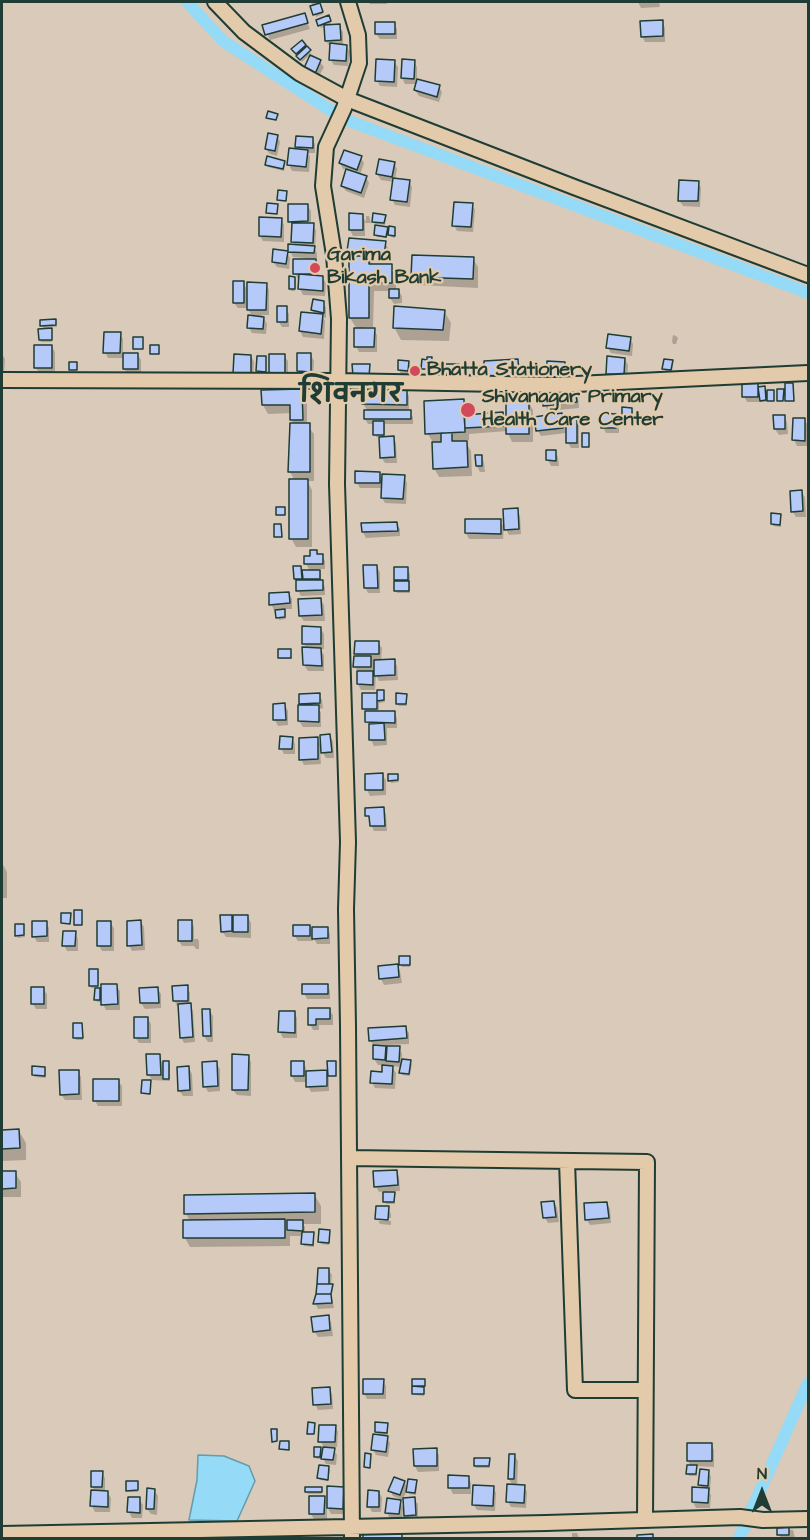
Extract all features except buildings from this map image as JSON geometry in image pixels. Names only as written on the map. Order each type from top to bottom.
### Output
[{"type":"street","points":[[215,2],[244,32],[299,73],[346,103],[808,275]]},
{"type":"street","points":[[348,2],[358,35],[359,63],[346,103],[326,147],[323,186],[334,255],[339,319],[337,484],[348,842],[346,909],[352,1532]]},
{"type":"street","points":[[2,380],[338,381],[555,385],[808,373]]},
{"type":"street","points":[[349,1158],[646,1162],[645,1520]]},
{"type":"street","points":[[567,1161],[575,1390],[645,1390]]},
{"type":"street","points":[[2,1534],[352,1532],[740,1517],[763,1520],[808,1520]]},
{"type":"water","points":[[198,1455],[224,1456],[249,1466],[255,1481],[237,1521],[189,1520],[197,1480]]},
{"type":"waterway","points":[[187,2],[223,41],[352,122],[808,293]]},
{"type":"waterway","points":[[751,1511],[808,1383]]},
{"type":"waterway","points":[[739,1538],[746,1524]]},
{"type":"place","name":"Garima Bikash Bank","points":[[315,268]]},
{"type":"place","name":"Bhatta Stationery","points":[[415,371]]},
{"type":"place","name":"Shivanagar Primary Health Care Center","points":[[468,410]]},
{"type":"district","name":"शिवनगर","points":[[351,397]]}]
